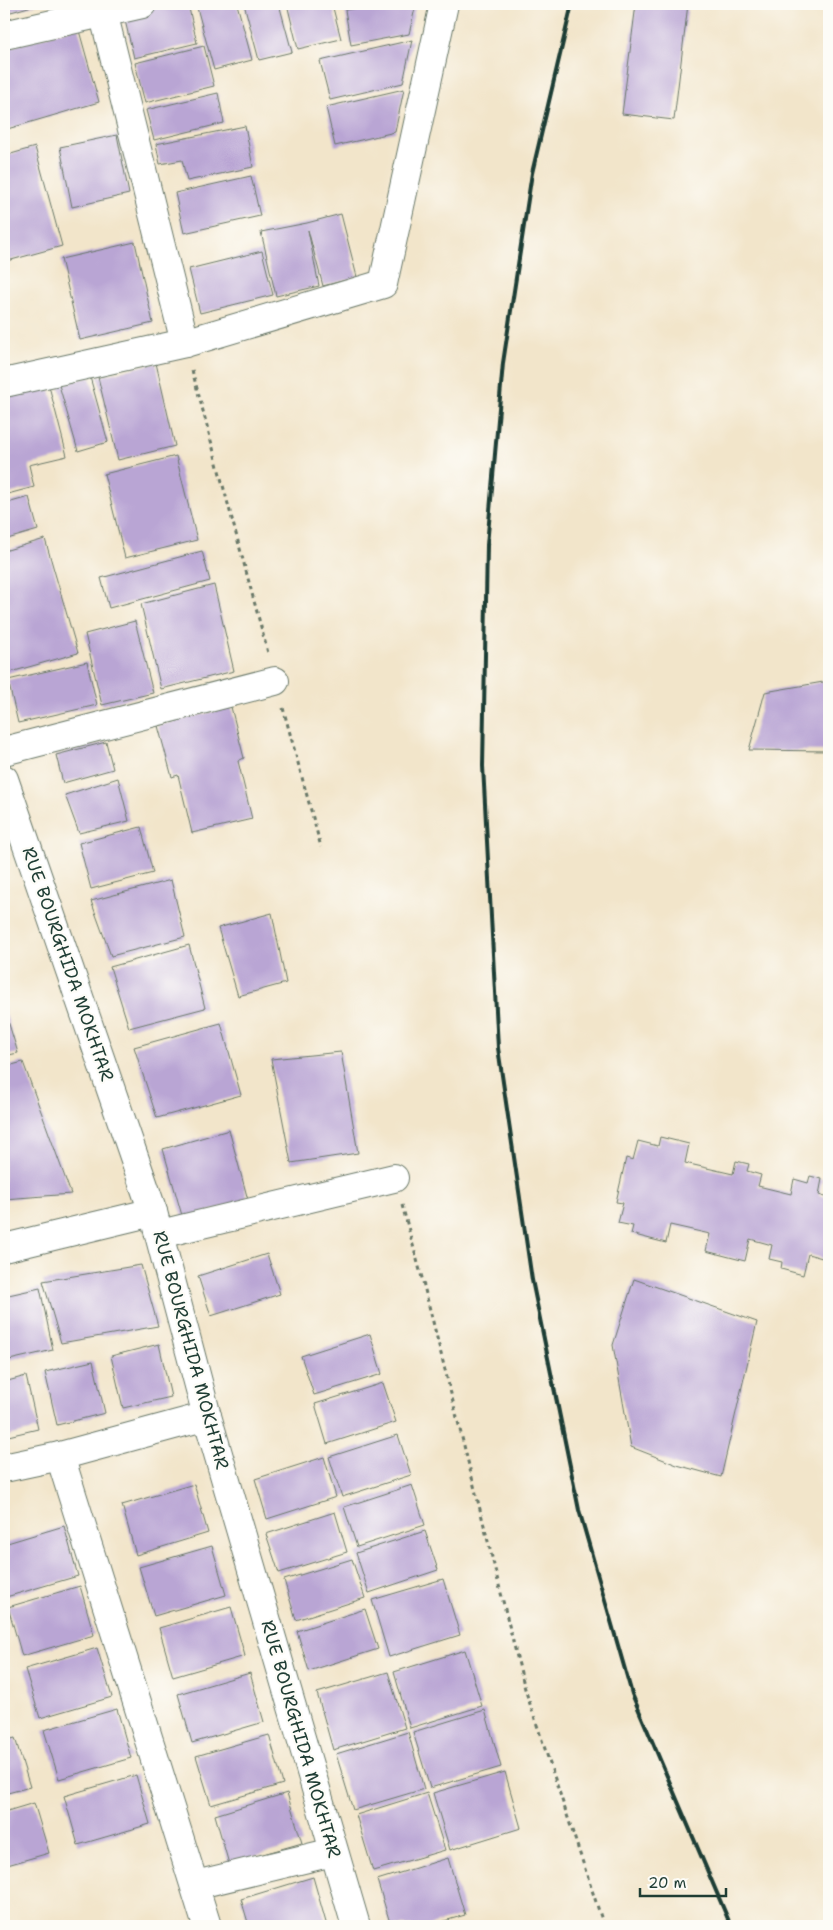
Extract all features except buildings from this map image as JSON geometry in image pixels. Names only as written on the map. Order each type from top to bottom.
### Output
[{"type":"street","points":[[4,35],[102,8],[142,4]]},
{"type":"street","points":[[4,383],[185,343],[383,284],[444,4]]},
{"type":"street","points":[[102,8],[185,343]]},
{"type":"street","points":[[4,751],[275,681]]},
{"type":"street","name":"RUE BOURGHIDA MOKHTAR","points":[[4,780],[156,1223],[207,1416],[356,1926]]},
{"type":"street","points":[[4,1248],[156,1223],[394,1178]]},
{"type":"street","points":[[4,1468],[60,1456],[207,1416]]},
{"type":"street","points":[[60,1456],[207,1926]]},
{"type":"street","points":[[195,1885],[333,1852]]},
{"type":"path","points":[[185,343],[321,847]]},
{"type":"path","points":[[394,1178],[422,1278],[525,1690],[604,1926]]},
{"type":"railway","points":[[572,4],[532,173],[503,363],[487,545],[483,766],[498,1048],[532,1280],[579,1510],[632,1694],[731,1926]]}]
